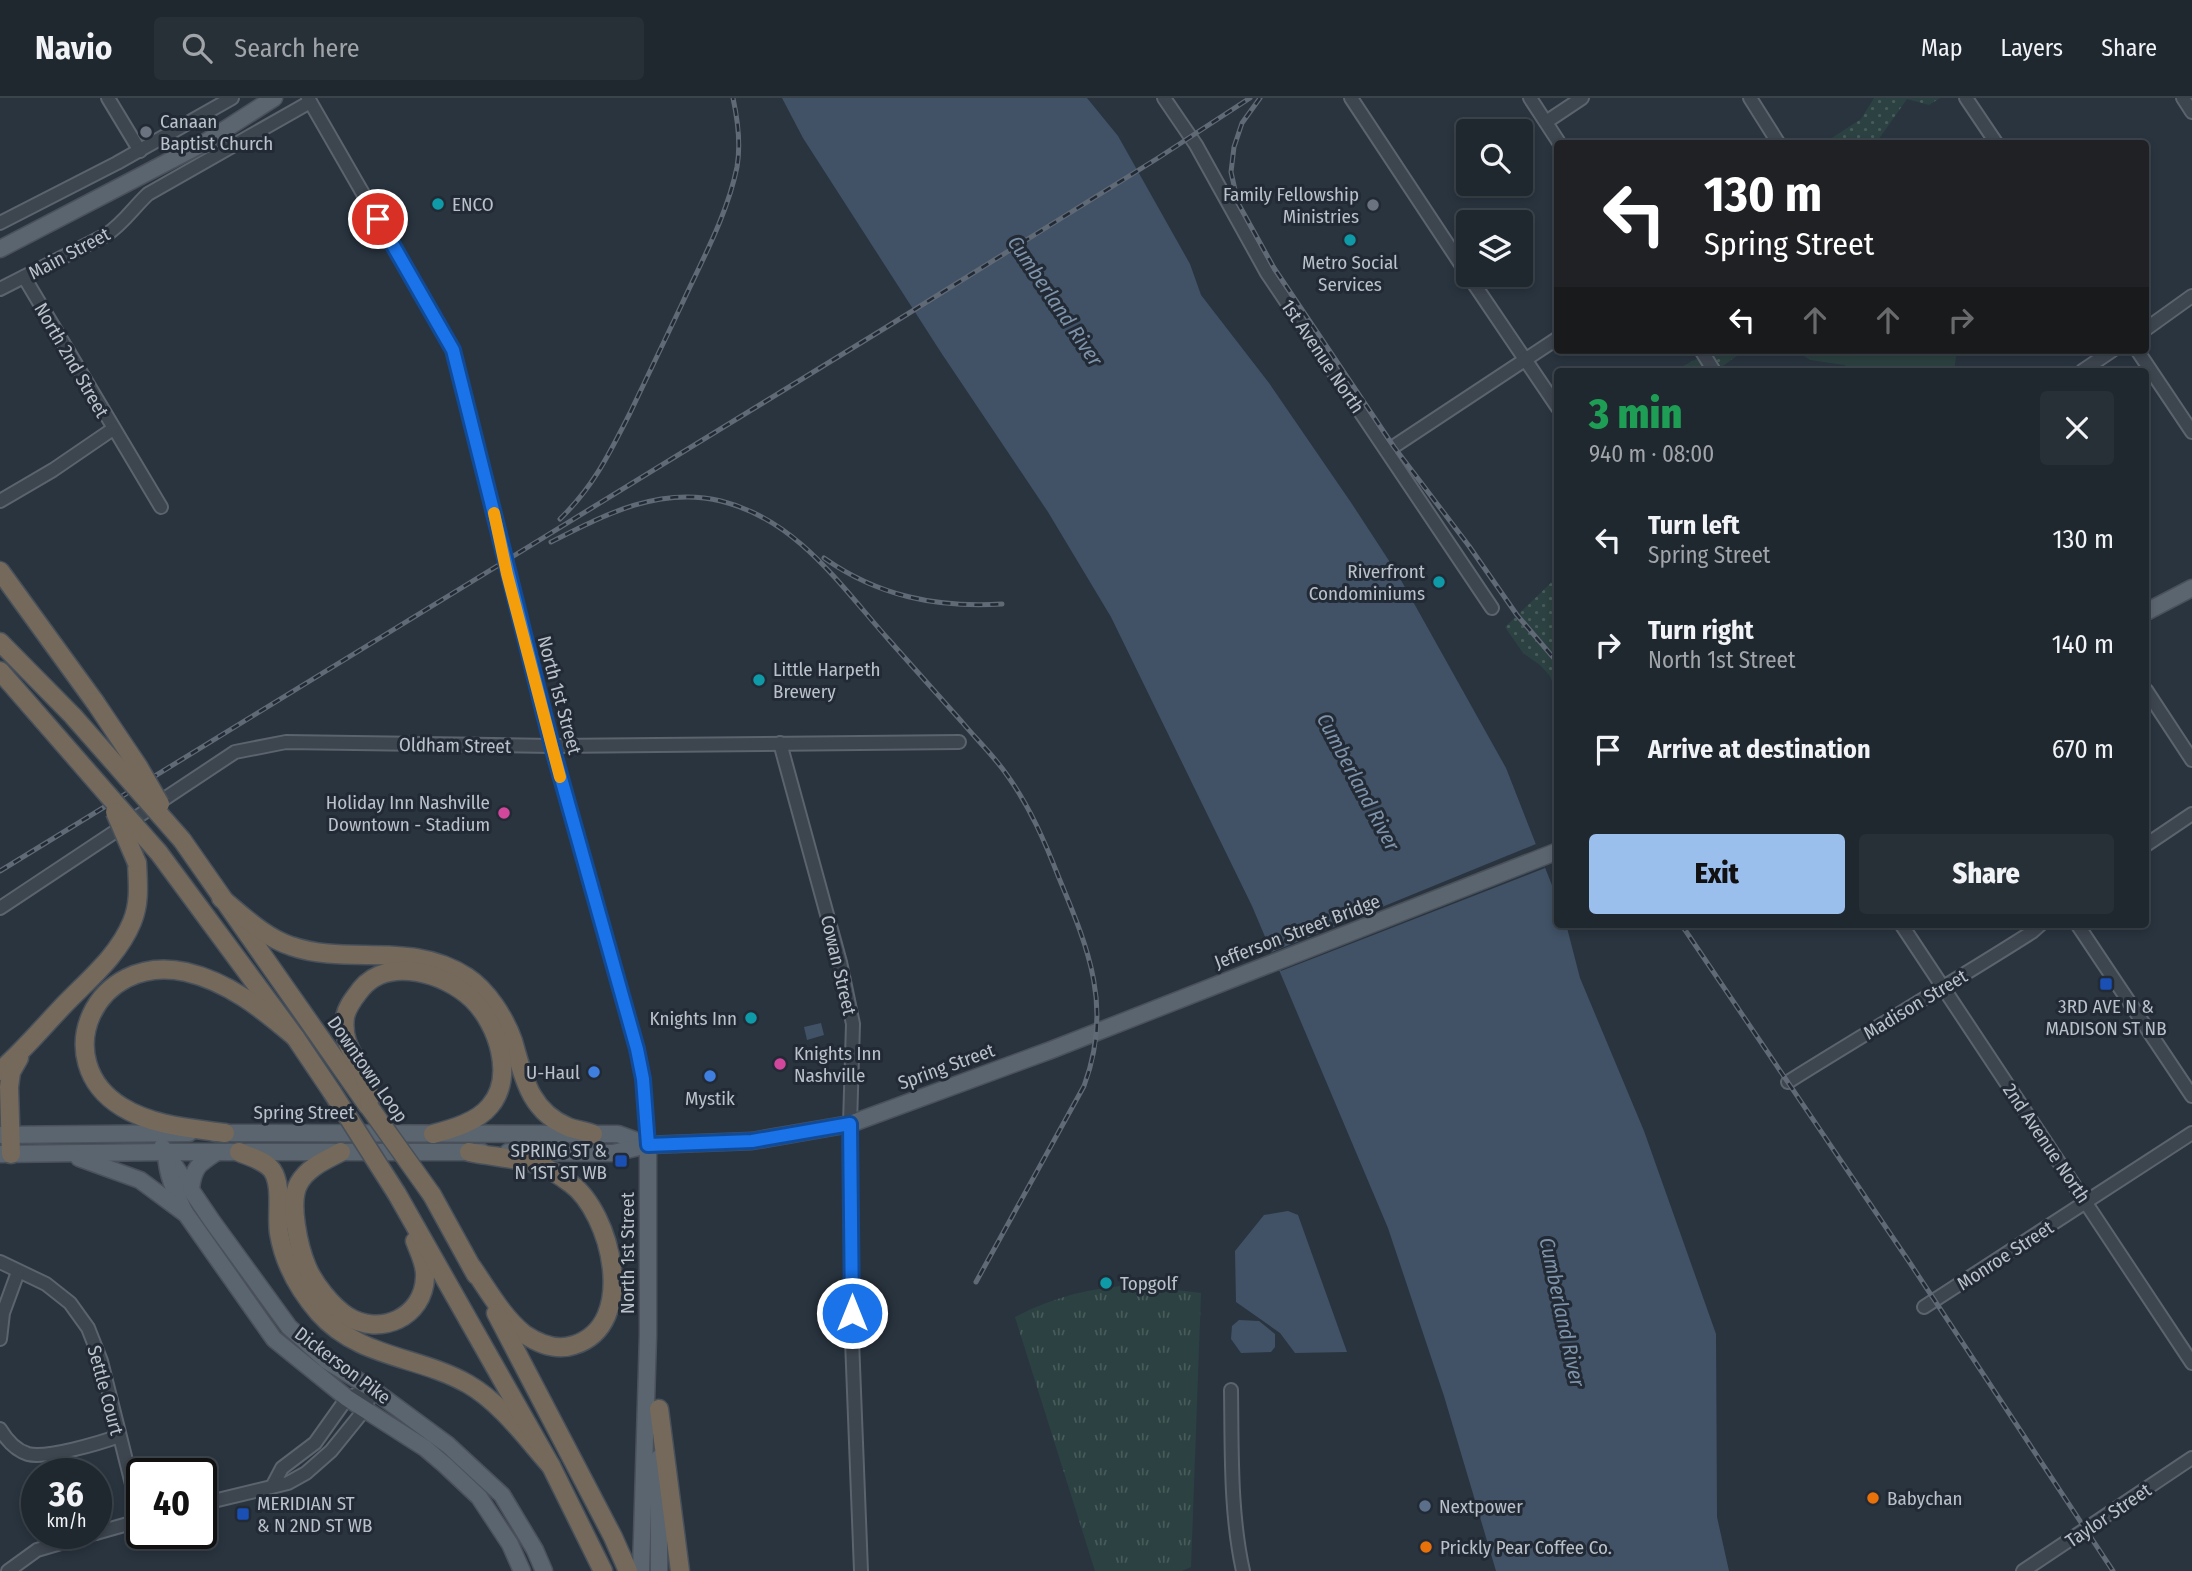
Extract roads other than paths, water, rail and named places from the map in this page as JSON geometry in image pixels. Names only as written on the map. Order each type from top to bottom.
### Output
[{"type":"highway","points":[[0,571],[95,702],[138,766],[182,840]]},
{"type":"highway","name":"Downtown Loop","points":[[0,642],[73,716],[182,840],[432,1195],[613,1537],[628,1571]]},
{"type":"highway","points":[[0,671],[159,853],[295,1037],[332,1092],[400,1199],[551,1466],[603,1571]]},
{"type":"highway","points":[[0,1072],[106,963],[121,943],[132,921],[139,899],[137,863],[108,795]]},
{"type":"highway","points":[[221,898],[259,928],[289,946],[314,951],[393,954],[439,962],[469,978],[505,1021],[526,1087],[534,1100],[565,1126],[593,1134]]},
{"type":"highway","points":[[370,1108],[366,1082],[350,1053],[345,1029],[348,1009],[368,982],[385,973],[405,971],[429,974],[472,999],[484,1014],[496,1039],[502,1061],[501,1090],[489,1108],[458,1127],[433,1134]]},
{"type":"highway","points":[[225,1133],[152,1121],[121,1106],[103,1091],[92,1074],[87,1056],[86,1035],[90,1014],[99,999],[113,985],[142,972],[187,972],[237,991],[295,1037]]},
{"type":"highway","points":[[6,1154],[5,1135],[11,1072],[25,1049]]},
{"type":"highway","points":[[239,1152],[266,1163],[274,1172],[277,1182],[279,1233],[294,1279],[320,1314],[339,1331],[368,1348],[466,1382],[488,1397],[551,1466]]},
{"type":"highway","points":[[341,1152],[313,1167],[304,1176],[298,1184],[294,1207],[299,1241],[307,1268],[330,1300],[345,1315],[359,1323],[372,1326],[389,1325],[414,1307],[422,1290],[425,1276],[422,1258],[400,1199]]},
{"type":"highway","points":[[469,1152],[543,1167],[573,1185],[591,1207],[610,1256],[614,1278],[609,1312],[603,1325],[591,1338],[562,1349],[544,1345],[526,1335],[508,1318],[472,1267]]},
{"type":"highway","points":[[659,1409],[680,1571]]},
{"type":"main road","points":[[0,249],[204,143],[274,98]]},
{"type":"main road","points":[[2149,610],[2192,588]]},
{"type":"main road","name":"Jefferson Street Bridge","points":[[1051,1050],[1554,853]]},
{"type":"main road","name":"Spring Street","points":[[6,1154],[613,1153],[648,1145],[752,1141],[850,1124],[1051,1050]]},
{"type":"main road","name":"Dickerson Pike","points":[[153,1133],[212,1221],[289,1327],[327,1361],[448,1445],[502,1495],[536,1550],[544,1571]]},
{"type":"main road","points":[[186,1214],[169,1178],[166,1152],[171,1143],[187,1133]]},
{"type":"main road","name":"Spring Street","points":[[5,1135],[618,1134],[648,1145]]},
{"type":"main road","name":"North 1st Street","points":[[641,1571],[648,1337],[648,1145]]},
{"type":"main road","points":[[191,1188],[194,1171],[200,1163],[218,1152]]},
{"type":"main road","name":"Dickerson Pike","points":[[67,1154],[140,1180],[186,1214],[274,1339],[347,1398],[425,1448],[479,1497],[510,1544],[522,1571]]},
{"type":"main road","name":"North 1st Street","points":[[648,1337],[659,1409],[659,1571]]},
{"type":"street","points":[[108,98],[140,151]]},
{"type":"street","points":[[0,223],[140,151],[232,98]]},
{"type":"street","name":"1st Avenue North","points":[[1164,98],[1196,145],[1267,273],[1492,608]]},
{"type":"street","points":[[1351,98],[1456,257]]},
{"type":"street","points":[[1530,98],[1557,140]]},
{"type":"street","points":[[1546,122],[1582,98]]},
{"type":"street","points":[[1749,98],[1776,140]]},
{"type":"street","points":[[1966,98],[1994,140]]},
{"type":"street","points":[[2183,98],[2192,112]]},
{"type":"street","name":"Main Street","points":[[0,289],[106,234],[122,224],[148,194],[309,100]]},
{"type":"street","name":"North 1st Street","points":[[309,100],[453,350],[552,746],[637,1049],[643,1079],[648,1145]]},
{"type":"street","name":"North 2nd Street","points":[[24,277],[160,507]]},
{"type":"street","points":[[1476,287],[1554,402]]},
{"type":"street","points":[[2149,327],[2192,296]]},
{"type":"street","points":[[1387,451],[1554,341]]},
{"type":"street","points":[[2086,368],[2107,354]]},
{"type":"street","points":[[2140,354],[2192,432]]},
{"type":"street","points":[[0,501],[53,470],[113,429]]},
{"type":"street","points":[[2149,695],[2192,760]]},
{"type":"street","name":"Oldham Street","points":[[0,908],[235,752],[286,742],[552,746],[959,742]]},
{"type":"street","name":"Cowan Street","points":[[780,743],[840,962],[853,1024],[850,1124],[852,1340],[861,1571]]},
{"type":"street","points":[[2149,843],[2192,814]]},
{"type":"street","name":"2nd Avenue North","points":[[1904,928],[2192,1363]]},
{"type":"street","name":"Madison Street","points":[[1788,1082],[1889,1018],[1944,988],[2036,928]]},
{"type":"street","points":[[2080,928],[2192,1096]]},
{"type":"street","name":"Monroe Street","points":[[1924,1307],[2192,1133]]},
{"type":"street","name":"Settle Court","points":[[0,1262],[46,1284],[70,1303],[88,1328],[101,1361],[126,1463]]},
{"type":"street","points":[[0,1339],[3,1313],[18,1272]]},
{"type":"street","points":[[273,1485],[282,1468],[320,1437],[347,1398],[372,1390]]},
{"type":"street","points":[[217,1500],[288,1483],[306,1473],[331,1451],[365,1409],[372,1390]]},
{"type":"street","points":[[1231,1390],[1233,1510],[1243,1571]]},
{"type":"street","points":[[0,1429],[8,1441],[27,1454],[42,1454],[99,1443],[119,1436]]},
{"type":"street","name":"Taylor Street","points":[[2023,1571],[2192,1458]]},
{"type":"street","points":[[8,1571],[40,1549]]},
{"type":"water","name":"Cumberland River","points":[[782,98],[1087,98],[1118,136],[1190,264],[1201,295],[1269,383],[1397,573],[1506,768],[1554,890],[1554,928],[1567,928],[1580,978],[1644,1131],[1716,1334],[1717,1517],[1729,1571],[1496,1571],[1444,1396],[1388,1228],[1252,906],[1111,617],[1048,512],[803,138]]},
{"type":"water","points":[[821,1023],[824,1035],[807,1040],[804,1027]]},
{"type":"water","points":[[1288,1211],[1298,1215],[1347,1352],[1295,1353],[1280,1333],[1236,1302],[1235,1251],[1264,1215]]},
{"type":"water","points":[[1239,1320],[1259,1321],[1275,1334],[1275,1347],[1271,1352],[1241,1353],[1231,1339],[1232,1326]]},
{"type":"railway","points":[[560,519],[592,482],[615,442],[720,221],[733,185],[738,158],[738,132],[733,98]]},
{"type":"railway","points":[[0,871],[885,328],[1250,98]]},
{"type":"railway","points":[[1260,98],[1242,123],[1234,147],[1231,172],[1238,203],[1274,268],[1394,447],[1517,615],[1554,658]]},
{"type":"railway","points":[[551,542],[612,513],[654,500],[676,497],[721,501],[748,510],[772,523],[794,539],[834,576],[991,755],[1023,800],[1048,851],[1080,930],[1094,980],[1097,1031],[1084,1086],[976,1282]]},
{"type":"railway","points":[[824,558],[865,582],[908,597],[954,604],[1002,604]]},
{"type":"railway","points":[[1684,928],[1910,1263],[2113,1571]]},
{"type":"place","name":"Canaan Baptist Church","points":[[146,132]]},
{"type":"place","name":"ENCO","points":[[438,204]]},
{"type":"place","name":"Family Fellowship Ministries","points":[[1373,205]]},
{"type":"place","name":"Metro Social Services","points":[[1350,240]]},
{"type":"place","name":"Riverfront Condominiums","points":[[1439,582]]},
{"type":"place","name":"Little Harpeth Brewery","points":[[759,680]]},
{"type":"place","name":"Holiday Inn Nashville Downtown - Stadium","points":[[504,813]]},
{"type":"place","name":"3RD AVE N & MADISON ST NB","points":[[2106,984]]},
{"type":"place","name":"Knights Inn","points":[[751,1018]]},
{"type":"place","name":"Knights Inn Nashville","points":[[780,1064]]},
{"type":"place","name":"U-Haul","points":[[594,1072]]},
{"type":"place","name":"Mystik","points":[[710,1076]]},
{"type":"place","name":"SPRING ST & N 1ST ST WB","points":[[621,1161]]},
{"type":"place","name":"Topgolf","points":[[1106,1283]]},
{"type":"place","name":"Babychan","points":[[1873,1498]]},
{"type":"place","name":"Nextpower","points":[[1425,1506]]},
{"type":"place","name":"MERIDIAN ST & N 2ND ST WB","points":[[243,1514]]},
{"type":"place","name":"Prickly Pear Coffee Co.","points":[[1426,1547]]}]
